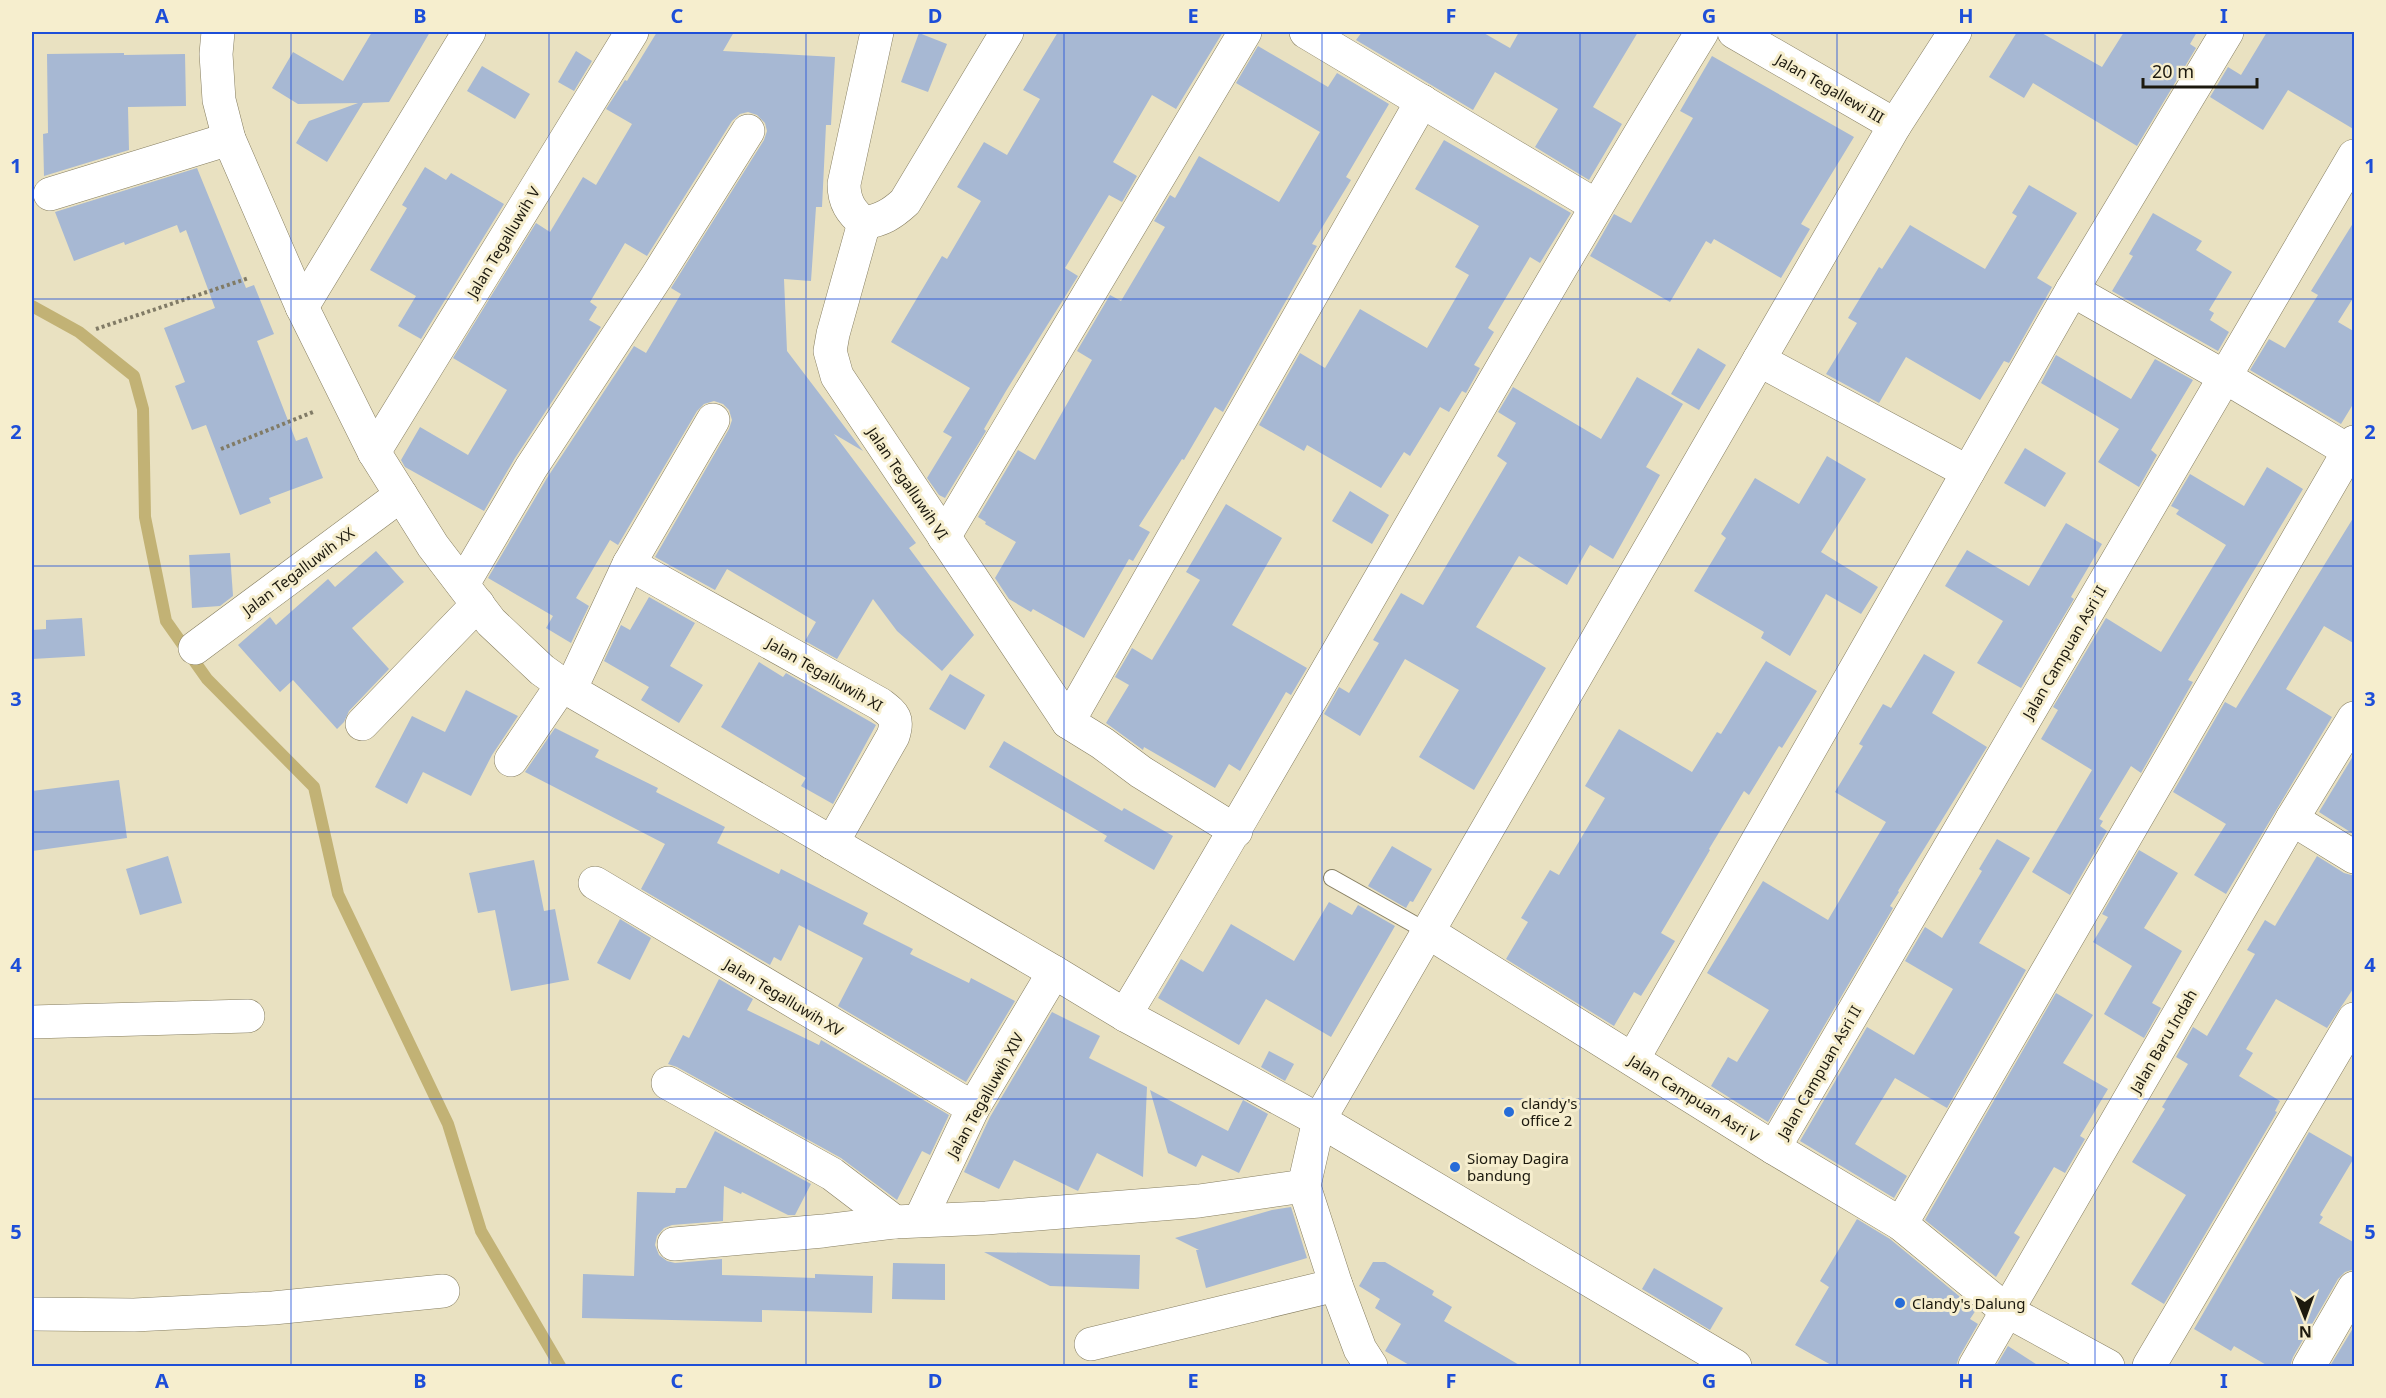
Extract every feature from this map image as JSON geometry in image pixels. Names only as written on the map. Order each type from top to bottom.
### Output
[{"type":"street","points":[[218,32],[216,54],[219,100],[229,139],[302,307],[374,452],[433,546],[491,622],[542,670],[566,688],[1125,1015],[1319,1120],[1735,1366]]},
{"type":"street","points":[[302,307],[469,32]]},
{"type":"street","name":"Jalan Tegalluwih V","points":[[374,452],[632,32]]},
{"type":"street","points":[[877,32],[844,184],[844,194],[850,209],[864,223],[891,214],[905,202],[1007,32]]},
{"type":"street","points":[[944,537],[1245,32]]},
{"type":"street","points":[[1306,32],[1595,205]]},
{"type":"street","points":[[1125,1015],[1236,831],[1595,205],[1702,32]]},
{"type":"street","name":"Jalan Tegallewi III","points":[[1734,32],[1895,125]]},
{"type":"street","points":[[1371,1366],[1360,1349],[1336,1285],[1304,1186],[1319,1120],[1895,125],[1955,32]]},
{"type":"street","points":[[1633,1059],[2072,290],[2227,32]]},
{"type":"street","points":[[1068,722],[1422,101]]},
{"type":"street","points":[[362,724],[470,594],[531,468],[657,276],[748,131]]},
{"type":"street","points":[[50,194],[229,139]]},
{"type":"street","name":"Jalan Campuan Asri II","points":[[1774,1148],[2355,156]]},
{"type":"street","name":"Jalan Tegalluwih VI","points":[[864,223],[830,351],[837,376],[1068,722],[1102,742],[1141,772],[1236,831]]},
{"type":"street","points":[[1901,1224],[2353,449],[2072,290]]},
{"type":"street","points":[[1759,360],[1968,472]]},
{"type":"street","points":[[511,760],[566,688],[629,564],[713,420]]},
{"type":"street","name":"Jalan Tegalluwih XX","points":[[195,648],[401,495]]},
{"type":"street","name":"Jalan Tegalluwih XI","points":[[629,564],[880,704],[893,714],[897,724],[893,736],[832,843]]},
{"type":"street","name":"Jalan Baru Indah","points":[[1975,1366],[2292,819],[2355,718]]},
{"type":"street","points":[[2292,819],[2355,857]]},
{"type":"street","name":"Jalan Tegalluwih XV","points":[[595,883],[974,1108]]},
{"type":"street","name":"Jalan Campuan Asri V","points":[[1428,932],[1774,1148],[1901,1224],[2007,1311],[2108,1366]]},
{"type":"street","name":"Jalan Tegalluwih XIV","points":[[907,1221],[1054,972]]},
{"type":"street","points":[[32,1022],[248,1016]]},
{"type":"street","points":[[2149,1366],[2355,1019]]},
{"type":"street","points":[[668,1083],[832,1174],[907,1221]]},
{"type":"street","points":[[674,1244],[823,1232],[907,1221],[997,1218],[1199,1202],[1304,1186]]},
{"type":"street","points":[[1091,1344],[1336,1285]]},
{"type":"street","points":[[2309,1366],[2355,1288]]},
{"type":"street","points":[[32,1314],[134,1315],[273,1308],[443,1291]]},
{"type":"lane","points":[[1332,878],[1428,932]]},
{"type":"path","points":[[96,329],[284,266]]},
{"type":"path","points":[[221,449],[347,398]]},
{"type":"building","points":[[372,32],[430,32],[389,102],[363,103],[327,162],[296,143],[309,121],[358,103],[298,104],[272,88],[293,52],[343,81]]},
{"type":"building","points":[[657,32],[734,32],[723,51],[835,57],[831,125],[826,125],[822,207],[816,207],[811,281],[784,279],[787,351],[863,451],[834,434],[916,543],[909,548],[974,635],[942,671],[897,631],[873,599],[837,659],[805,641],[816,622],[727,569],[715,590],[655,557],[729,429],[732,420],[729,410],[723,404],[714,401],[704,404],[697,411],[618,545],[610,540],[576,598],[589,606],[571,643],[546,628],[553,616],[488,578],[547,478],[634,346],[646,353],[681,294],[671,288],[764,140],[767,131],[765,123],[757,115],[748,112],[740,114],[732,121],[647,256],[625,243],[590,302],[597,307],[589,320],[601,327],[515,458],[484,511],[405,467],[401,460],[420,427],[468,455],[507,390],[453,358],[536,223],[550,232],[583,177],[596,185],[632,124],[606,109],[625,80],[627,81]]},
{"type":"building","points":[[1058,32],[1223,32],[1176,109],[1152,95],[1113,162],[1137,176],[1122,202],[1109,195],[1065,268],[1078,276],[1006,391],[984,429],[986,431],[945,498],[939,495],[927,478],[952,437],[943,432],[970,388],[891,342],[942,256],[947,259],[981,201],[957,187],[984,142],[1007,155],[1040,99],[1023,90]]},
{"type":"building","points":[[1362,32],[1482,32],[1510,48],[1519,32],[1638,32],[1593,107],[1622,124],[1589,180],[1535,147],[1558,109],[1495,72],[1473,110],[1356,40]]},
{"type":"building","points":[[2017,32],[2040,32],[2102,67],[2124,32],[2197,32],[2190,44],[2196,48],[2137,146],[2033,83],[2024,98],[1989,77]]},
{"type":"building","points":[[2267,32],[2355,32],[2355,130],[2288,90],[2263,130],[2210,97],[2228,67],[2241,75]]},
{"type":"building","points":[[919,33],[947,44],[928,92],[901,82]]},
{"type":"building","points":[[1258,46],[1328,87],[1337,73],[1389,104],[1346,177],[1351,180],[1312,244],[1317,246],[1223,412],[1215,407],[1184,460],[1182,459],[1139,526],[1150,532],[1133,561],[1129,559],[1084,638],[1033,609],[1031,612],[1009,599],[995,578],[1016,542],[985,524],[986,522],[978,517],[1018,450],[1035,460],[1092,360],[1077,351],[1110,295],[1121,301],[1165,227],[1154,221],[1170,195],[1175,198],[1199,156],[1279,202],[1320,132],[1236,83]]},
{"type":"building","points":[[576,51],[592,61],[574,91],[558,82]]},
{"type":"building","points":[[124,53],[124,55],[185,54],[186,106],[128,107],[129,150],[44,176],[43,134],[48,133],[47,54]]},
{"type":"building","points":[[1712,56],[1854,137],[1801,224],[1810,229],[1781,278],[1714,239],[1711,244],[1706,241],[1670,302],[1590,256],[1614,214],[1631,223],[1693,118],[1680,111]]},
{"type":"building","points":[[482,66],[530,94],[515,119],[467,91]]},
{"type":"building","points":[[1444,140],[1571,213],[1540,263],[1530,257],[1488,328],[1494,332],[1474,365],[1480,368],[1466,393],[1462,391],[1449,412],[1440,407],[1410,456],[1404,452],[1381,488],[1307,445],[1304,451],[1259,425],[1300,353],[1325,368],[1360,309],[1427,348],[1469,275],[1455,267],[1479,226],[1415,189]]},
{"type":"building","points":[[425,167],[446,180],[451,173],[504,204],[421,339],[398,326],[416,296],[370,270],[407,208],[402,205]]},
{"type":"building","points":[[197,168],[246,288],[254,285],[274,334],[257,341],[296,441],[307,437],[323,478],[269,498],[271,503],[240,515],[206,425],[192,430],[175,386],[185,382],[164,328],[215,308],[186,230],[180,233],[177,225],[74,261],[55,212]]},
{"type":"building","points":[[2029,185],[2077,213],[2037,278],[2052,287],[2009,363],[2004,361],[1980,400],[1906,357],[1879,403],[1826,374],[1857,323],[1848,318],[1879,267],[1882,269],[1910,225],[1985,269],[2017,216],[2012,213]]},
{"type":"building","points":[[2153,213],[2202,241],[2196,250],[2232,272],[2209,310],[2214,313],[2210,320],[2229,332],[2218,351],[2112,291],[2133,256],[2129,254]]},
{"type":"building","points":[[2355,220],[2355,295],[2338,322],[2355,332],[2355,401],[2341,424],[2250,370],[2269,339],[2285,348],[2318,295],[2311,291]]},
{"type":"building","points":[[1698,348],[1726,365],[1699,410],[1671,394]]},
{"type":"building","points":[[2056,355],[2131,399],[2155,359],[2193,380],[2151,450],[2157,455],[2139,487],[2098,462],[2119,429],[2041,383]]},
{"type":"building","points":[[1637,377],[1683,404],[1646,467],[1660,475],[1613,559],[1590,545],[1567,585],[1519,556],[1476,627],[1546,668],[1474,790],[1419,757],[1459,690],[1405,659],[1360,736],[1324,714],[1339,687],[1349,693],[1379,643],[1373,640],[1401,593],[1423,605],[1507,463],[1497,456],[1516,423],[1498,412],[1513,387],[1601,439]]},
{"type":"building","points":[[2025,448],[2066,473],[2045,507],[2004,483]]},
{"type":"building","points":[[1827,456],[1866,479],[1821,552],[1878,587],[1861,614],[1826,594],[1790,656],[1761,638],[1764,632],[1694,591],[1726,538],[1721,534],[1755,478],[1799,504]]},
{"type":"building","points":[[2267,467],[2303,489],[2188,680],[2193,682],[2141,773],[2131,766],[2099,819],[2103,821],[2100,826],[2107,831],[2070,895],[2032,872],[2092,770],[2041,739],[2058,710],[2053,707],[2106,618],[2161,652],[2226,545],[2176,514],[2179,510],[2171,506],[2190,474],[2244,506]]},
{"type":"building","points":[[1350,491],[1389,515],[1372,544],[1332,521]]},
{"type":"building","points":[[1226,504],[1282,538],[1232,625],[1307,668],[1291,695],[1286,692],[1240,771],[1229,764],[1215,788],[1144,747],[1143,750],[1106,723],[1129,685],[1115,677],[1132,648],[1152,660],[1200,580],[1186,572]]},
{"type":"building","points":[[2355,515],[2355,644],[2324,626],[2286,689],[2332,717],[2226,894],[2194,875],[2226,824],[2173,792],[2225,702],[2236,708]]},
{"type":"building","points":[[2066,523],[2102,544],[2071,597],[2074,599],[2021,688],[1977,663],[2003,621],[1945,586],[1967,550],[2029,586]]},
{"type":"building","points":[[376,551],[404,582],[352,628],[389,669],[349,711],[344,722],[337,729],[293,680],[280,692],[238,645],[270,617],[276,625],[328,579],[335,587]]},
{"type":"building","points":[[230,553],[233,596],[220,606],[192,608],[189,555]]},
{"type":"building","points":[[649,597],[695,623],[670,666],[703,685],[679,723],[641,700],[649,687],[604,661],[621,625],[630,630]]},
{"type":"building","points":[[82,618],[85,656],[32,659],[32,630],[46,629],[46,620]]},
{"type":"building","points":[[1924,654],[1955,672],[1932,713],[1987,747],[1898,891],[1890,906],[1893,908],[1768,1122],[1711,1086],[1728,1057],[1737,1062],[1769,1010],[1707,973],[1763,881],[1828,920],[1886,822],[1835,792],[1863,746],[1859,744],[1883,704],[1891,708]]},
{"type":"building","points":[[1766,661],[1817,691],[1782,748],[1779,746],[1749,795],[1744,791],[1709,849],[1661,933],[1675,941],[1641,996],[1634,992],[1614,1026],[1506,959],[1528,922],[1521,918],[1550,870],[1559,875],[1605,798],[1585,786],[1619,729],[1692,772],[1717,732],[1721,734]]},
{"type":"building","points":[[759,662],[783,677],[786,673],[876,725],[833,804],[801,786],[806,778],[721,727]]},
{"type":"building","points":[[950,674],[985,695],[965,730],[929,709]]},
{"type":"building","points":[[466,690],[518,716],[492,755],[471,796],[423,772],[407,804],[375,787],[412,716],[445,732]]},
{"type":"building","points":[[555,728],[599,750],[595,757],[658,788],[656,792],[725,827],[717,843],[779,874],[781,869],[868,913],[863,924],[913,949],[910,954],[969,983],[971,978],[1015,1001],[966,1082],[838,1006],[863,958],[799,925],[781,961],[774,957],[770,965],[641,889],[665,844],[525,772]]},
{"type":"building","points":[[1004,741],[1122,811],[1124,808],[1173,836],[1154,870],[1104,841],[1107,836],[989,767]]},
{"type":"building","points":[[2355,753],[2355,835],[2319,812]]},
{"type":"building","points":[[119,780],[127,838],[32,851],[32,791]]},
{"type":"building","points":[[1997,839],[2030,858],[1979,943],[2026,970],[1947,1108],[1895,1078],[1855,1144],[1907,1176],[1894,1198],[1800,1141],[1867,1027],[1914,1055],[1953,989],[1905,961],[1925,927],[1942,938],[1982,871],[1979,869]]},
{"type":"building","points":[[1392,846],[1432,869],[1413,902],[1410,901],[1406,908],[1368,886]]},
{"type":"building","points":[[2139,850],[2178,873],[2144,928],[2182,951],[2152,1003],[2161,1008],[2144,1038],[2104,1014],[2132,966],[2093,942],[2108,917],[2102,914]]},
{"type":"building","points":[[168,856],[182,903],[140,915],[126,869]]},
{"type":"building","points":[[2317,856],[2344,873],[2355,876],[2355,986],[2327,1028],[2276,999],[2246,1049],[2253,1053],[2239,1076],[2280,1101],[2275,1111],[2277,1112],[2164,1304],[2131,1284],[2186,1195],[2132,1162],[2165,1109],[2162,1107],[2188,1064],[2176,1057],[2193,1027],[2207,1036],[2255,954],[2247,950],[2265,920],[2275,926]]},
{"type":"building","points":[[534,860],[544,911],[555,909],[569,980],[511,991],[495,910],[478,913],[469,873]]},
{"type":"building","points":[[1329,902],[1352,915],[1358,905],[1395,926],[1331,1037],[1266,999],[1239,1045],[1158,998],[1181,959],[1203,972],[1231,924],[1294,961]]},
{"type":"building","points":[[620,919],[651,938],[630,980],[597,963]]},
{"type":"building","points":[[719,979],[753,999],[747,1010],[819,1045],[821,1040],[949,1115],[930,1155],[922,1151],[897,1200],[841,1158],[668,1064],[683,1035],[689,1038]]},
{"type":"building","points":[[2056,993],[2093,1015],[2063,1063],[2108,1089],[2080,1136],[2085,1139],[2065,1173],[2054,1167],[2014,1233],[2020,1237],[1996,1277],[1925,1220]]},
{"type":"building","points":[[1052,1012],[1100,1036],[1089,1058],[1147,1087],[1143,1177],[1097,1153],[1078,1191],[1014,1160],[999,1189],[964,1172],[990,1117]]},
{"type":"building","points":[[1269,1051],[1294,1064],[1285,1081],[1261,1067]]},
{"type":"building","points":[[1150,1090],[1228,1131],[1243,1100],[1268,1114],[1239,1173],[1202,1155],[1196,1167],[1168,1153]]},
{"type":"building","points":[[715,1131],[811,1184],[795,1215],[788,1215],[742,1192],[741,1194],[724,1186],[723,1221],[672,1225],[664,1228],[657,1236],[655,1245],[659,1255],[675,1263],[722,1259],[722,1275],[815,1278],[815,1274],[873,1276],[872,1313],[762,1310],[762,1322],[582,1318],[583,1274],[634,1276],[637,1192],[675,1193],[676,1188],[686,1188]]},
{"type":"building","points":[[2309,1132],[2354,1158],[2320,1215],[2323,1217],[2319,1223],[2355,1243],[2355,1269],[2345,1272],[2338,1279],[2290,1366],[2268,1366],[2234,1346],[2231,1351],[2194,1329]]},
{"type":"building","points":[[1291,1207],[1307,1258],[1206,1288],[1196,1250],[1199,1250],[1175,1238],[1272,1210]]},
{"type":"building","points":[[1857,1219],[1890,1239],[1976,1310],[1970,1319],[1978,1324],[1956,1366],[1833,1366],[1795,1345],[1829,1287],[1820,1281]]},
{"type":"building","points":[[984,1252],[1140,1255],[1139,1289],[1050,1286]]},
{"type":"building","points":[[1373,1262],[1385,1262],[1434,1291],[1432,1295],[1452,1307],[1444,1321],[1521,1366],[1411,1366],[1385,1351],[1401,1324],[1375,1308],[1380,1299],[1359,1286]]},
{"type":"building","points":[[893,1263],[945,1264],[945,1300],[892,1299]]},
{"type":"building","points":[[1654,1268],[1723,1308],[1710,1330],[1642,1289]]},
{"type":"building","points":[[2355,1325],[2355,1366],[2330,1366]]},
{"type":"building","points":[[2008,1346],[2039,1366],[1996,1366]]},
{"type":"waterway","points":[[32,306],[79,332],[134,376],[143,409],[145,517],[166,621],[207,679],[314,787],[338,894],[448,1124],[481,1231],[560,1366]]},
{"type":"place","name":"clandy's office 2","points":[[1509,1112]]},
{"type":"place","name":"Siomay Dagira bandung","points":[[1455,1167]]},
{"type":"place","name":"Clandy's Dalung","points":[[1900,1303]]}]
